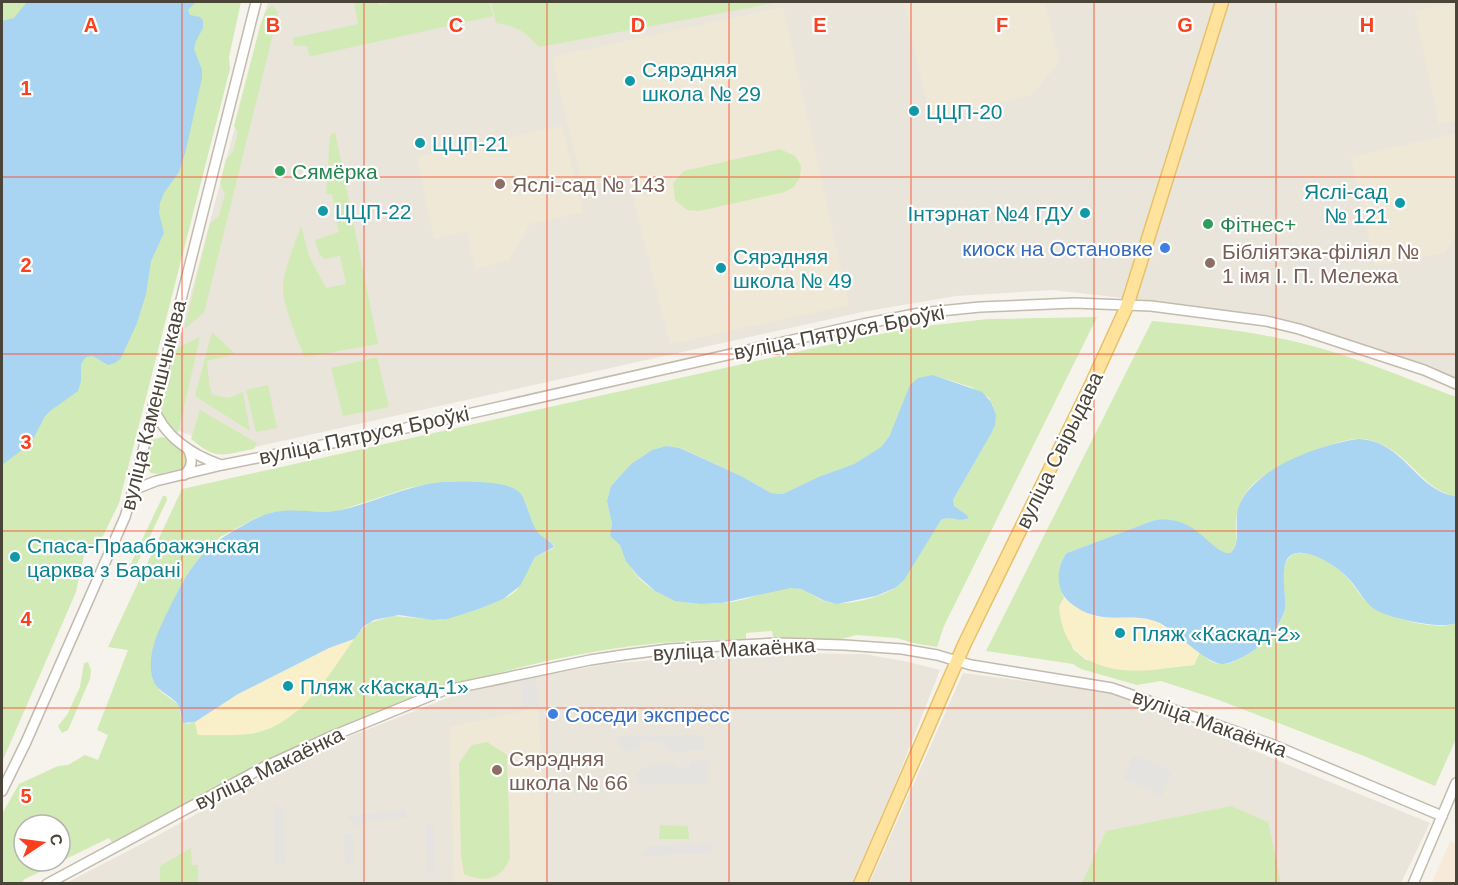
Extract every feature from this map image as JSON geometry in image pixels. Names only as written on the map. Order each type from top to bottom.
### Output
[{"type":"main road","name":"вуліца Свірыдава","points":[[860,884],[912,759],[1127,306],[1222,2]]},
{"type":"street","name":"вуліца Каменшчыкава","points":[[2,791],[26,742],[125,517],[256,2]]},
{"type":"street","name":"вуліца Пятруся Броўкі","points":[[184,475],[222,465],[397,430],[819,334],[920,313],[980,307],[1074,303],[1151,306],[1266,321],[1348,344],[1456,384]]},
{"type":"street","points":[[153,406],[164,428],[188,449],[199,457],[222,465]]},
{"type":"street","points":[[145,440],[157,433],[174,437]]},
{"type":"street","points":[[133,490],[156,481],[184,475],[192,465],[192,456],[188,449]]},
{"type":"street","points":[[139,465],[147,478],[156,481]]},
{"type":"street","name":"вуліца Макаёнка","points":[[47,884],[264,767],[442,691],[590,660],[669,649],[778,643],[902,649],[937,655],[957,662],[1112,688],[1271,744],[1442,816]]},
{"type":"street","points":[[1413,884],[1456,783]]},
{"type":"shaded area","points":[[268,2],[1456,2],[1456,378],[1377,350],[1173,304],[1139,302],[1140,300],[1052,290],[956,296],[862,312],[233,452],[172,428],[161,407]]},
{"type":"shaded area","points":[[904,2],[1045,2],[1059,62],[1032,95],[930,118]]},
{"type":"shaded area","points":[[1456,2],[1456,120],[1439,124],[1415,11]]},
{"type":"shaded area","points":[[783,7],[849,305],[670,344],[628,176],[583,187],[552,57]]},
{"type":"shaded area","name":"Яслі-сад № 143","points":[[562,126],[583,212],[530,224],[509,260],[475,269],[467,231],[434,239],[417,157]]},
{"type":"shaded area","points":[[1456,133],[1456,236],[1444,253],[1375,266],[1351,157]]},
{"type":"shaded area","points":[[782,653],[864,654],[940,670],[892,792],[852,883],[64,884],[310,752],[458,694],[606,664]]},
{"type":"shaded area","points":[[963,673],[1111,692],[1430,823],[1401,883],[869,884]]},
{"type":"shaded area","points":[[535,675],[539,706],[524,708],[520,677]]},
{"type":"shaded area","name":"Сярэдняя школа № 66","points":[[538,708],[545,813],[545,883],[454,883],[450,727]]},
{"type":"shaded area","points":[[703,735],[704,750],[671,752],[661,742],[642,742],[638,751],[623,751],[615,736]]},
{"type":"shaded area","points":[[1134,754],[1172,772],[1161,796],[1123,778]]},
{"type":"shaded area","points":[[708,760],[708,783],[637,785],[637,774],[648,765],[673,763],[687,769],[691,761]]},
{"type":"shaded area","points":[[273,805],[283,806],[285,864],[275,865]]},
{"type":"shaded area","points":[[406,810],[407,818],[376,820],[355,828],[348,816]]},
{"type":"shaded area","points":[[426,823],[434,824],[435,873],[427,873]]},
{"type":"shaded area","points":[[344,834],[353,834],[354,863],[345,864]]},
{"type":"shaded area","points":[[1450,841],[1456,844],[1456,883],[1432,883]]},
{"type":"shaded area","points":[[711,844],[711,853],[642,856],[649,846]]},
{"type":"green space","points":[[2,2],[241,2],[229,57],[230,69],[119,503],[103,536],[84,555],[76,592],[2,762]]},
{"type":"green space","points":[[354,2],[378,2],[379,5],[395,2],[489,2],[493,16],[312,56],[309,55],[307,46],[294,46],[293,38],[358,24]]},
{"type":"green space","points":[[491,2],[780,2],[539,47],[520,30],[496,23]]},
{"type":"green space","points":[[272,5],[278,12],[277,18],[204,313],[184,329],[210,223],[219,216],[225,194],[220,183],[226,159],[233,152],[238,132],[234,126],[260,26],[265,12]]},
{"type":"green space","points":[[335,132],[378,344],[305,357],[287,311],[283,293],[284,277],[301,226],[309,256],[326,288],[346,284],[340,256],[325,259],[319,254],[315,240],[339,232],[332,194],[326,194],[330,136]]},
{"type":"green space","points":[[780,149],[795,156],[801,166],[800,177],[794,187],[784,192],[699,211],[687,210],[675,200],[673,183],[684,171]]},
{"type":"green space","points":[[1097,317],[944,626],[937,647],[897,638],[856,635],[838,640],[773,637],[772,631],[746,633],[746,640],[673,642],[637,646],[530,665],[427,694],[347,724],[276,758],[113,844],[109,838],[72,856],[72,813],[12,813],[12,873],[37,873],[23,880],[24,883],[2,884],[2,814],[19,784],[58,766],[68,765],[85,755],[98,760],[108,735],[97,730],[128,650],[108,647],[182,489],[864,337],[925,326],[988,319]],"holes":[[[933,375],[971,387],[989,398],[993,406],[994,428],[952,502],[955,507],[967,515],[967,520],[948,518],[941,520],[895,588],[888,592],[850,603],[824,601],[795,588],[774,590],[741,600],[714,604],[686,602],[660,594],[648,586],[638,577],[620,545],[610,536],[612,524],[607,501],[611,486],[631,464],[652,450],[666,446],[681,448],[771,493],[783,494],[818,477],[854,464],[881,447]],[[442,482],[464,482],[525,501],[536,531],[551,542],[554,548],[535,557],[517,590],[479,609],[440,620],[393,616],[369,623],[357,634],[328,676],[300,709],[198,735],[195,722],[187,724],[181,720],[179,705],[160,691],[152,678],[151,661],[154,645],[189,572],[220,537],[256,518],[273,512],[338,511],[408,488]]]},
{"type":"green space","points":[[1152,321],[1246,332],[1321,348],[1456,397],[1456,496],[1440,491],[1397,454],[1375,441],[1354,439],[1325,446],[1267,474],[1250,488],[1239,508],[1236,519],[1236,542],[1230,553],[1215,548],[1191,528],[1168,520],[1152,521],[1067,553],[1059,569],[1064,598],[1059,607],[1073,649],[1086,660],[1168,668],[1194,665],[1200,652],[1217,664],[1232,662],[1250,653],[1267,639],[1283,616],[1285,600],[1283,574],[1287,560],[1293,554],[1300,553],[1316,556],[1339,570],[1368,603],[1385,613],[1410,622],[1436,626],[1456,623],[1456,739],[1435,786],[1216,699],[1161,681],[1137,685],[1081,669],[1073,664],[986,651]]},
{"type":"green space","points":[[212,332],[235,354],[207,361],[212,395],[229,398],[243,392],[250,431],[195,396]]},
{"type":"green space","points":[[200,337],[178,433],[164,419],[161,407],[175,349]]},
{"type":"green space","points":[[377,357],[389,407],[343,416],[331,368]]},
{"type":"green space","points":[[268,385],[277,428],[256,432],[246,390]]},
{"type":"green space","points":[[200,410],[257,443],[254,449],[215,454],[200,446],[191,439]]},
{"type":"green space","points":[[162,437],[175,443],[185,452],[188,461],[184,468],[159,474],[151,473],[146,462],[147,448],[152,440]]},
{"type":"green space","points":[[163,496],[166,496],[167,500],[134,570],[130,572],[129,567]]},
{"type":"green space","points":[[88,662],[91,670],[90,679],[68,730],[62,733],[58,726],[67,715],[80,687],[84,663]]},
{"type":"green space","points":[[487,742],[507,755],[510,857],[503,871],[492,878],[485,879],[464,874],[461,855],[459,763],[472,745]]},
{"type":"green space","points":[[1231,806],[1268,822],[1281,883],[1082,883],[1106,831]]},
{"type":"green space","points":[[660,825],[688,826],[689,839],[659,839]]},
{"type":"green space","points":[[191,848],[192,865],[198,865],[198,882],[160,883],[160,866]]},
{"type":"sand","name":"Пляж «Каскад-2»","points":[[1064,598],[1096,617],[1148,619],[1159,623],[1200,652],[1194,665],[1134,671],[1103,666],[1078,652],[1068,640],[1062,625],[1059,607]]},
{"type":"sand","name":"Пляж «Каскад-1»","points":[[354,639],[310,698],[282,722],[266,730],[249,734],[198,735],[195,722],[238,694],[329,648]]},
{"type":"water","points":[[27,2],[196,2],[188,10],[190,15],[200,17],[203,21],[203,28],[194,49],[202,70],[202,78],[179,172],[164,193],[160,203],[159,213],[164,233],[151,261],[146,294],[137,323],[121,358],[108,365],[93,356],[86,357],[81,364],[81,381],[78,391],[50,411],[31,443],[2,465],[2,21],[14,18]]},
{"type":"water","points":[[933,375],[982,392],[991,402],[996,415],[995,425],[953,500],[954,506],[967,515],[968,519],[941,520],[904,580],[895,588],[876,596],[837,604],[825,601],[801,589],[790,588],[722,603],[701,604],[675,601],[655,591],[638,576],[626,561],[620,545],[610,536],[612,524],[607,501],[611,486],[631,464],[652,450],[666,446],[680,448],[741,476],[771,493],[783,494],[818,477],[854,464],[881,447],[890,435],[910,385],[918,378]]},
{"type":"water","points":[[1358,439],[1374,442],[1387,448],[1431,486],[1456,496],[1456,623],[1427,624],[1380,612],[1370,605],[1340,571],[1322,559],[1303,553],[1294,554],[1285,564],[1285,608],[1277,627],[1253,651],[1233,662],[1224,664],[1210,660],[1160,623],[1150,619],[1108,617],[1087,613],[1072,604],[1063,594],[1059,582],[1059,570],[1067,553],[1152,521],[1180,522],[1191,527],[1223,552],[1230,553],[1237,539],[1238,509],[1245,495],[1257,482],[1271,471],[1307,453],[1325,446]]},
{"type":"water","points":[[442,482],[495,483],[514,489],[523,497],[537,531],[554,547],[535,557],[520,586],[503,599],[447,619],[433,620],[399,615],[374,620],[364,626],[354,639],[329,648],[238,694],[195,722],[183,723],[178,704],[154,682],[151,668],[152,651],[157,635],[176,596],[197,560],[206,551],[229,534],[267,514],[289,511],[341,510],[416,487]]},
{"type":"place","name":"Сярэдняя школа № 29","points":[[630,81]]},
{"type":"place","name":"ЦЦП-20","points":[[914,111]]},
{"type":"place","name":"ЦЦП-21","points":[[420,143]]},
{"type":"place","name":"Сямёрка","points":[[280,171]]},
{"type":"place","name":"Яслі-сад № 143","points":[[500,184]]},
{"type":"place","name":"Яслі-сад № 121","points":[[1400,203]]},
{"type":"place","name":"ЦЦП-22","points":[[323,211]]},
{"type":"place","name":"Інтэрнат №4 ГДУ","points":[[1085,213]]},
{"type":"place","name":"Фітнес+","points":[[1208,224]]},
{"type":"place","name":"киоск на Остановке","points":[[1165,248]]},
{"type":"place","name":"Бібліятэка-філіял № 1 імя І. П. Мележа","points":[[1210,263]]},
{"type":"place","name":"Сярэдняя школа № 49","points":[[721,268]]},
{"type":"place","name":"Спаса-Праабражэнская царква з Барані","points":[[15,557]]},
{"type":"place","name":"Пляж «Каскад-2»","points":[[1120,633]]},
{"type":"place","name":"Пляж «Каскад-1»","points":[[288,686]]},
{"type":"place","name":"Соседи экспресс","points":[[553,714]]},
{"type":"place","name":"Сярэдняя школа № 66","points":[[497,770]]}]
